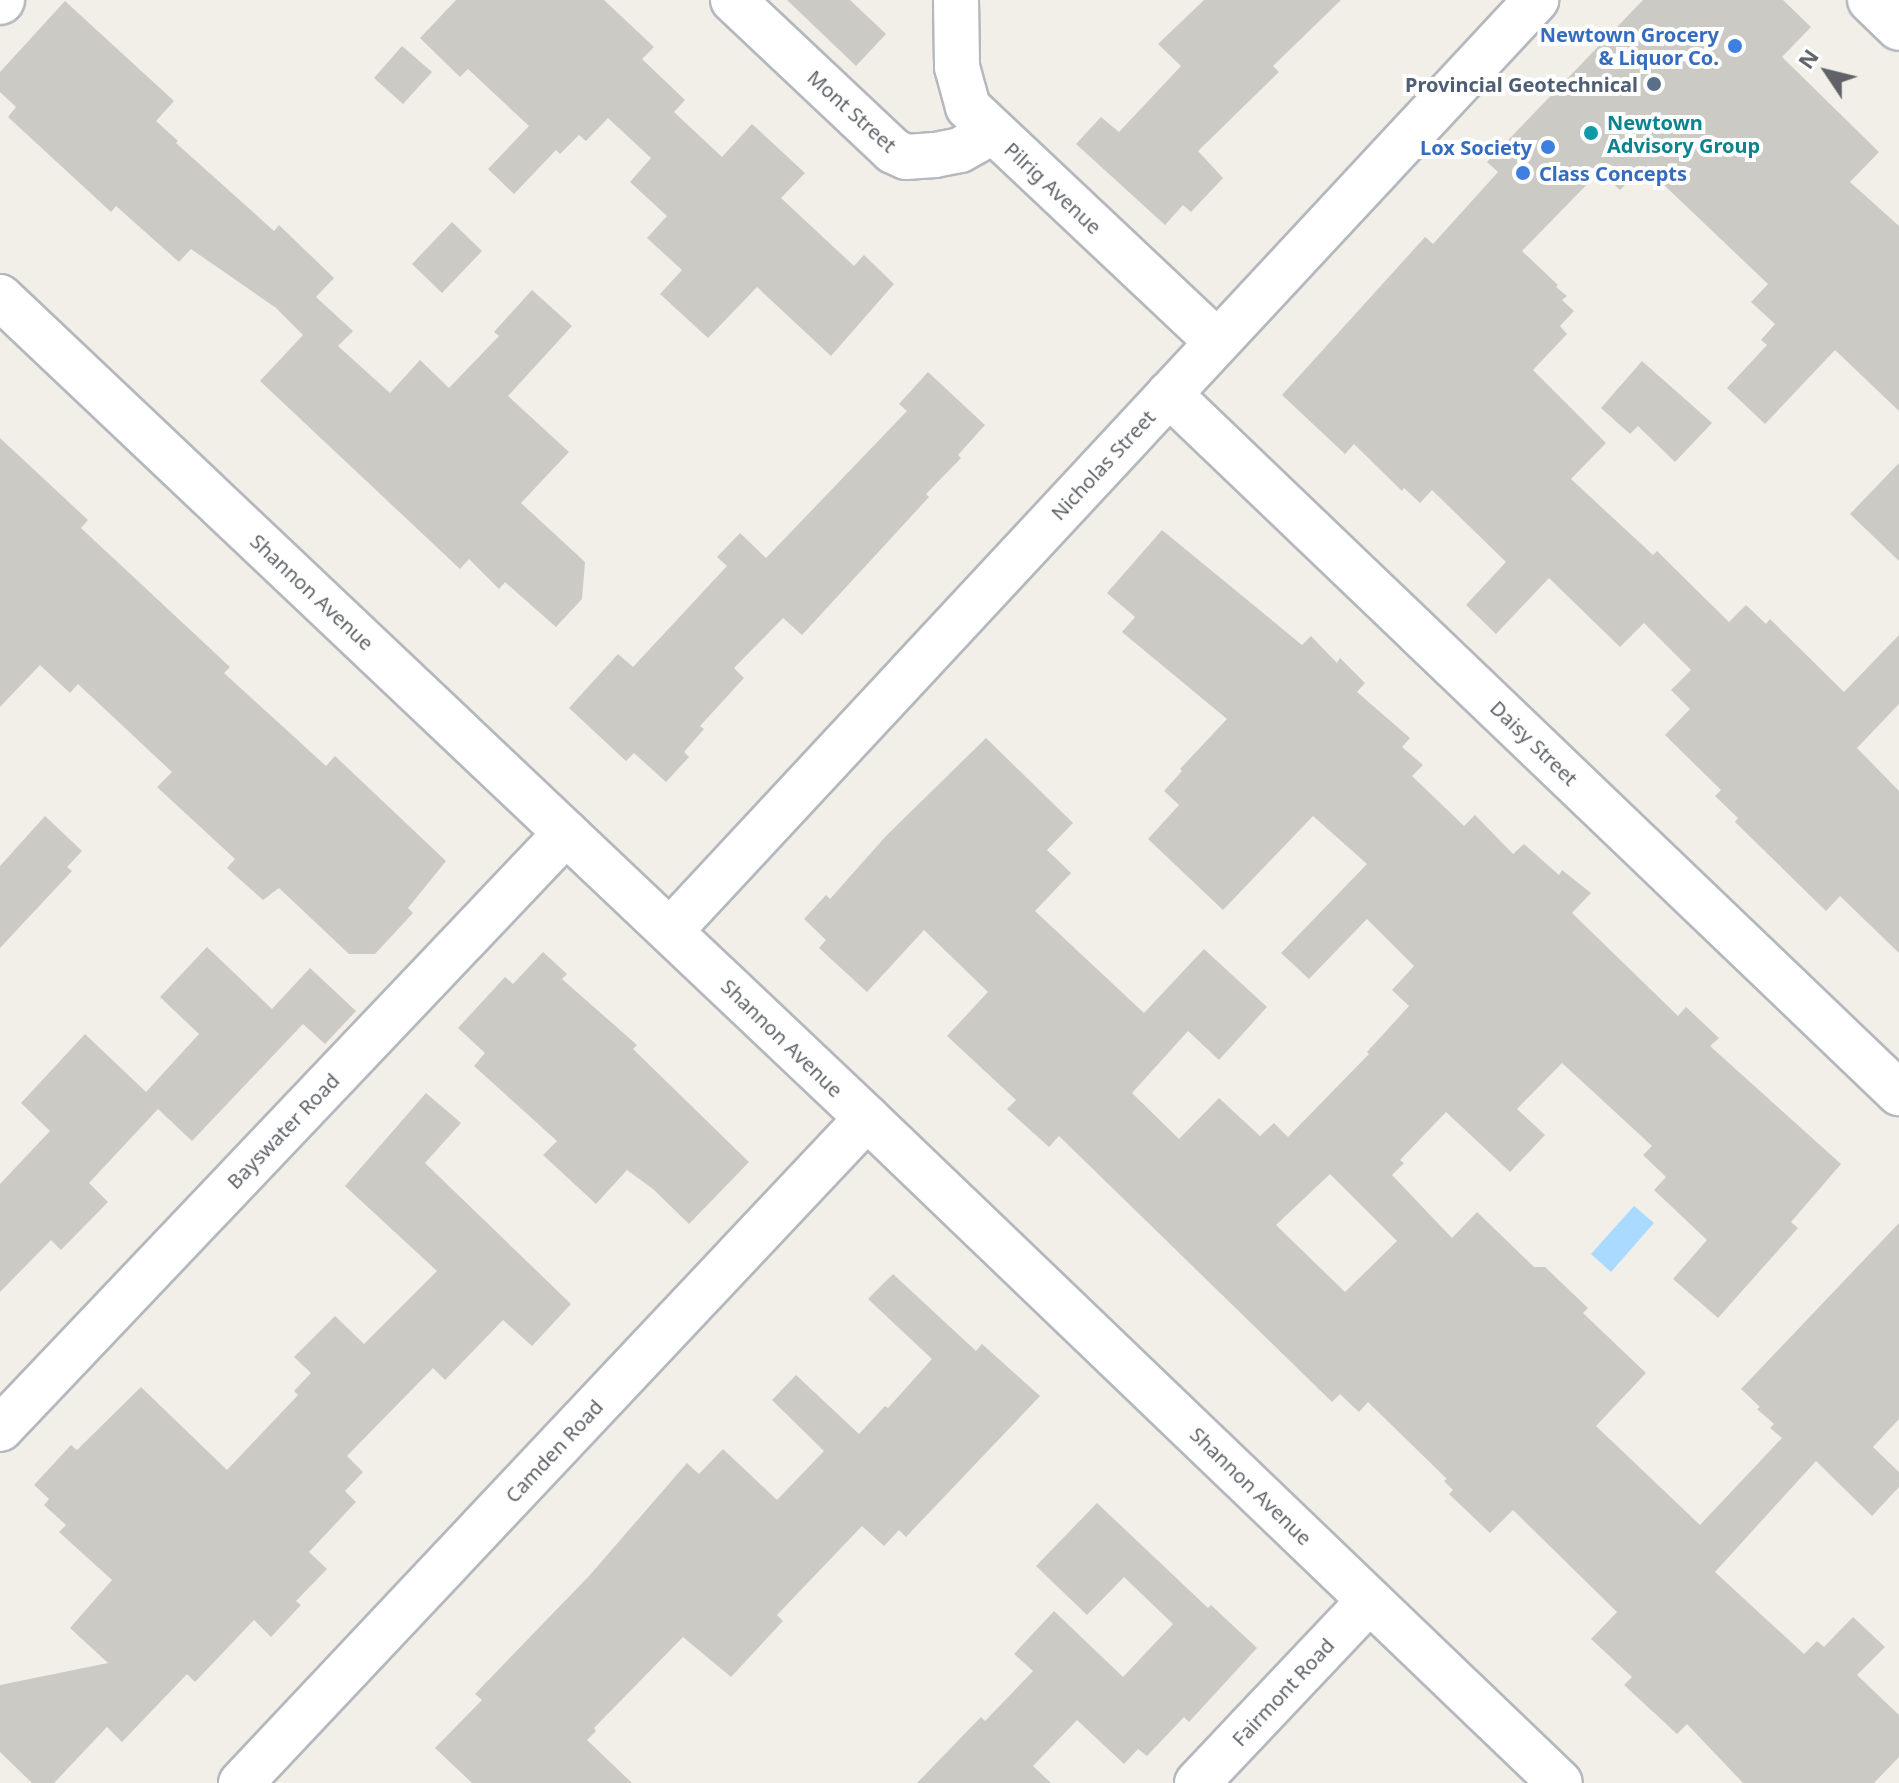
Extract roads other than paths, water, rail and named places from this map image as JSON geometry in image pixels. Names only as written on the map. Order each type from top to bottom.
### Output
[{"type":"street","name":"Mont Street","points":[[733,0],[874,135],[900,154],[919,157],[946,153],[993,132]]},
{"type":"street","name":"Pilrig Avenue","points":[[956,0],[961,90],[968,107],[1217,342]]},
{"type":"street","name":"Nicholas Street","points":[[670,931],[1536,0]]},
{"type":"street","points":[[1870,0],[1899,28]]},
{"type":"street","name":"Shannon Avenue","points":[[6,315],[670,931],[1560,1783]]},
{"type":"street","name":"Daisy Street","points":[[1169,394],[1899,1093]]},
{"type":"street","name":"Bayswater Road","points":[[0,1429],[566,833]]},
{"type":"street","name":"Camden Road","points":[[241,1783],[867,1118]]},
{"type":"street","name":"Fairmont Road","points":[[1197,1783],[1369,1601]]},
{"type":"water","points":[[1634,1206],[1654,1223],[1611,1272],[1591,1254]]},
{"type":"place","name":"Newtown Grocery & Liquor Co.","points":[[1735,46]]},
{"type":"place","name":"Provincial Geotechnical","points":[[1654,84]]},
{"type":"place","name":"Newtown Advisory Group","points":[[1591,133]]},
{"type":"place","name":"Lox Society","points":[[1548,147]]},
{"type":"place","name":"Class Concepts","points":[[1523,173]]}]
